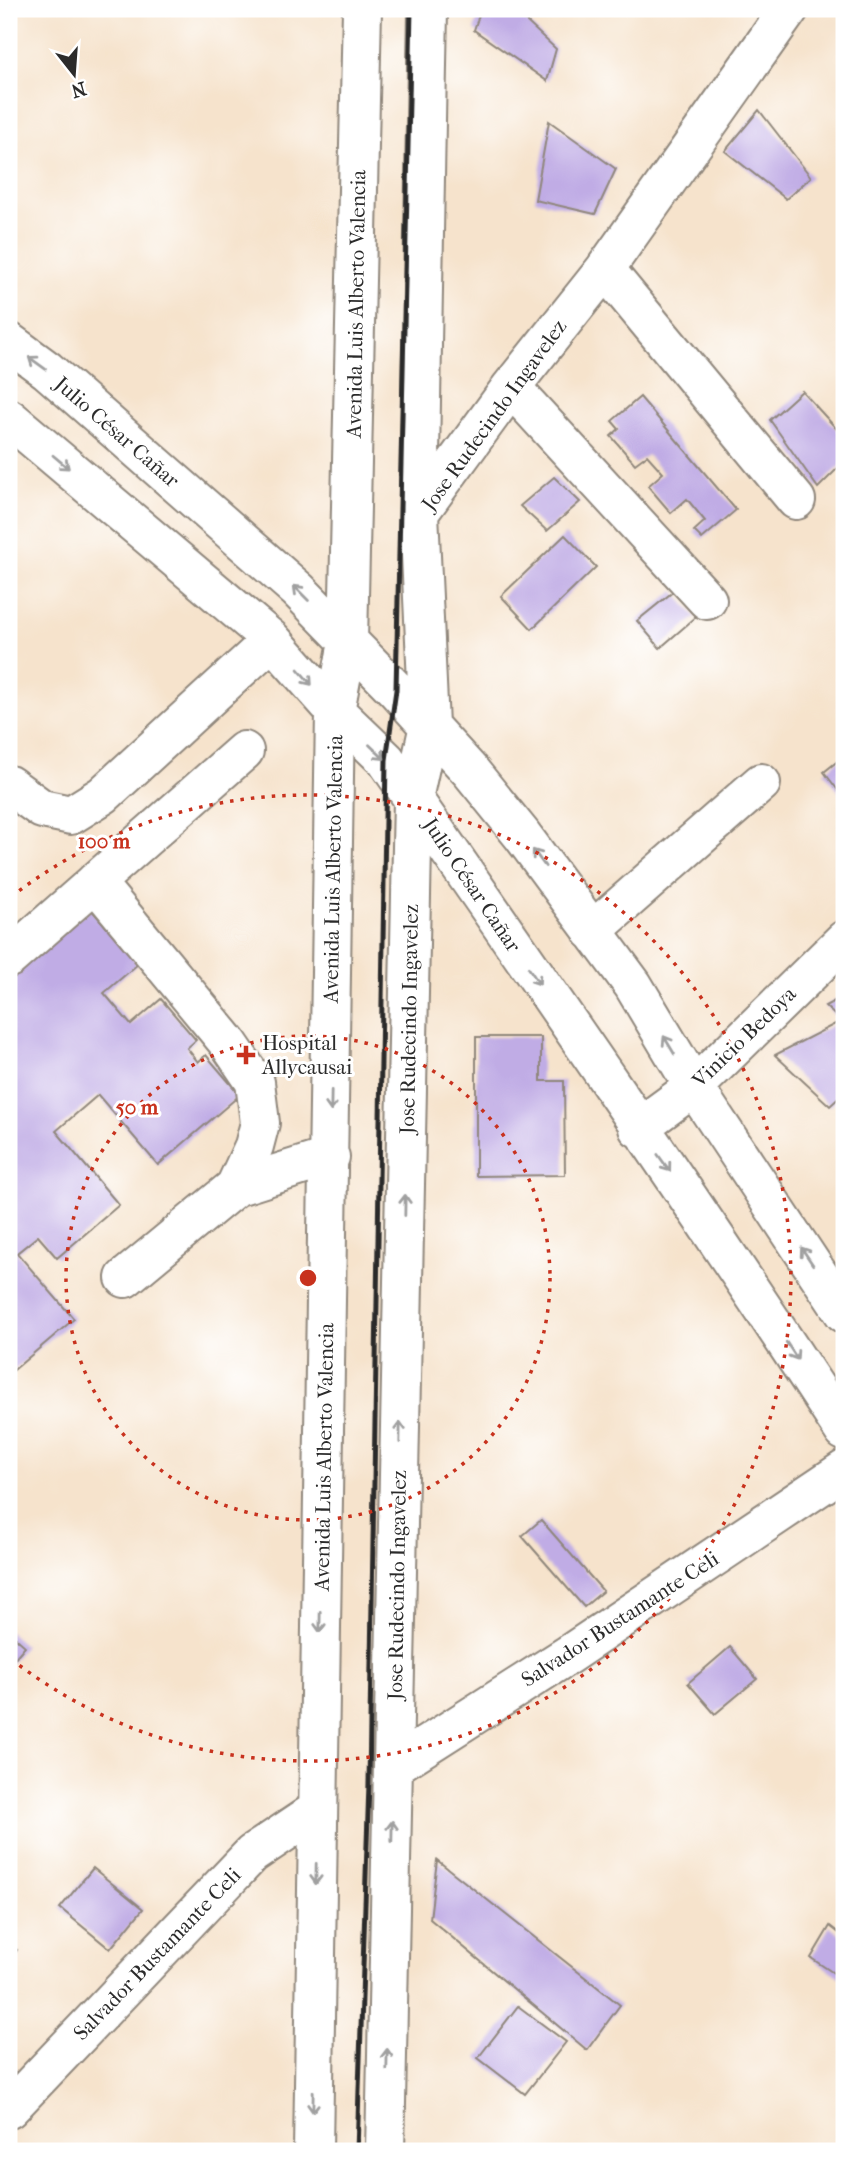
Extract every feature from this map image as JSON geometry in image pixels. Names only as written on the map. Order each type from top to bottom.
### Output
[{"type":"street","name":"Avenida Luis Alberto Valencia","points":[[313,2151],[316,1811],[330,1157],[335,711],[348,642],[362,9]]},
{"type":"street","points":[[419,513],[428,9]]},
{"type":"street","name":"Jose Rudecindo Ingavelez","points":[[385,2151],[413,799],[429,725],[419,513],[511,387],[605,268],[789,9]]},
{"type":"street","points":[[605,268],[796,500]]},
{"type":"street","name":"Julio César Cañar","points":[[9,342],[47,370],[298,590],[429,725],[522,835],[633,985],[694,1087],[844,1312]]},
{"type":"street","points":[[511,387],[707,600]]},
{"type":"street","name":"Julio César Cañar","points":[[9,418],[272,640],[335,711],[386,760],[638,1128],[704,1218],[844,1431]]},
{"type":"street","points":[[9,785],[42,810],[71,815],[103,795],[272,640]]},
{"type":"street","points":[[9,958],[244,751]]},
{"type":"street","points":[[592,931],[761,783]]},
{"type":"street","points":[[95,882],[229,1044],[255,1082],[260,1123],[254,1146],[235,1187]]},
{"type":"street","name":"Vinicio Bedoya","points":[[638,1128],[694,1087],[844,940]]},
{"type":"street","points":[[125,1278],[235,1187],[330,1157]]},
{"type":"street","name":"Salvador Bustamante Celi","points":[[394,1766],[568,1655],[844,1470]]},
{"type":"street","name":"Salvador Bustamante Celi","points":[[9,2109],[252,1854],[316,1811]]},
{"type":"building","points":[[481,9],[513,9],[556,49],[547,81],[474,30]]},
{"type":"building","points":[[759,110],[811,177],[786,199],[725,151]]},
{"type":"building","points":[[549,121],[616,169],[595,214],[535,200]]},
{"type":"building","points":[[802,391],[844,437],[844,462],[818,488],[770,420]]},
{"type":"building","points":[[640,397],[736,510],[702,539],[694,531],[705,521],[687,499],[671,513],[648,486],[663,473],[647,455],[635,464],[611,436],[619,429],[612,421]]},
{"type":"building","points":[[554,477],[580,502],[547,531],[520,506]]},
{"type":"building","points":[[565,535],[596,567],[532,629],[501,596]]},
{"type":"building","points":[[674,591],[696,617],[660,648],[637,621]]},
{"type":"building","points":[[844,756],[844,798],[824,772]]},
{"type":"building","points":[[90,908],[138,964],[104,993],[131,1025],[161,999],[196,1040],[187,1048],[198,1062],[206,1055],[240,1095],[158,1165],[98,1095],[56,1131],[119,1205],[57,1258],[38,1236],[17,1253],[74,1319],[9,1374],[9,976]]},
{"type":"building","points":[[844,996],[844,1024],[825,1006]]},
{"type":"building","points":[[839,1022],[844,1028],[844,1093],[830,1106],[775,1055]]},
{"type":"building","points":[[476,1037],[541,1037],[541,1081],[564,1081],[565,1175],[476,1176]]},
{"type":"building","points":[[541,1520],[603,1591],[584,1607],[522,1536]]},
{"type":"building","points":[[9,1632],[25,1646],[9,1665]]},
{"type":"building","points":[[730,1647],[757,1679],[715,1714],[688,1683]]},
{"type":"building","points":[[437,1860],[620,2005],[587,2050],[430,1919]]},
{"type":"building","points":[[93,1868],[143,1909],[110,1949],[60,1908]]},
{"type":"building","points":[[830,1926],[844,1937],[844,1980],[811,1958]]},
{"type":"building","points":[[9,1944],[17,1950],[9,1961]]},
{"type":"building","points":[[518,2006],[566,2042],[525,2094],[478,2058]]},
{"type":"railway","points":[[357,2151],[369,1783],[386,760],[396,690],[411,9]]},
{"type":"place","name":"Hospital Allycausai","points":[[246,1055]]}]
